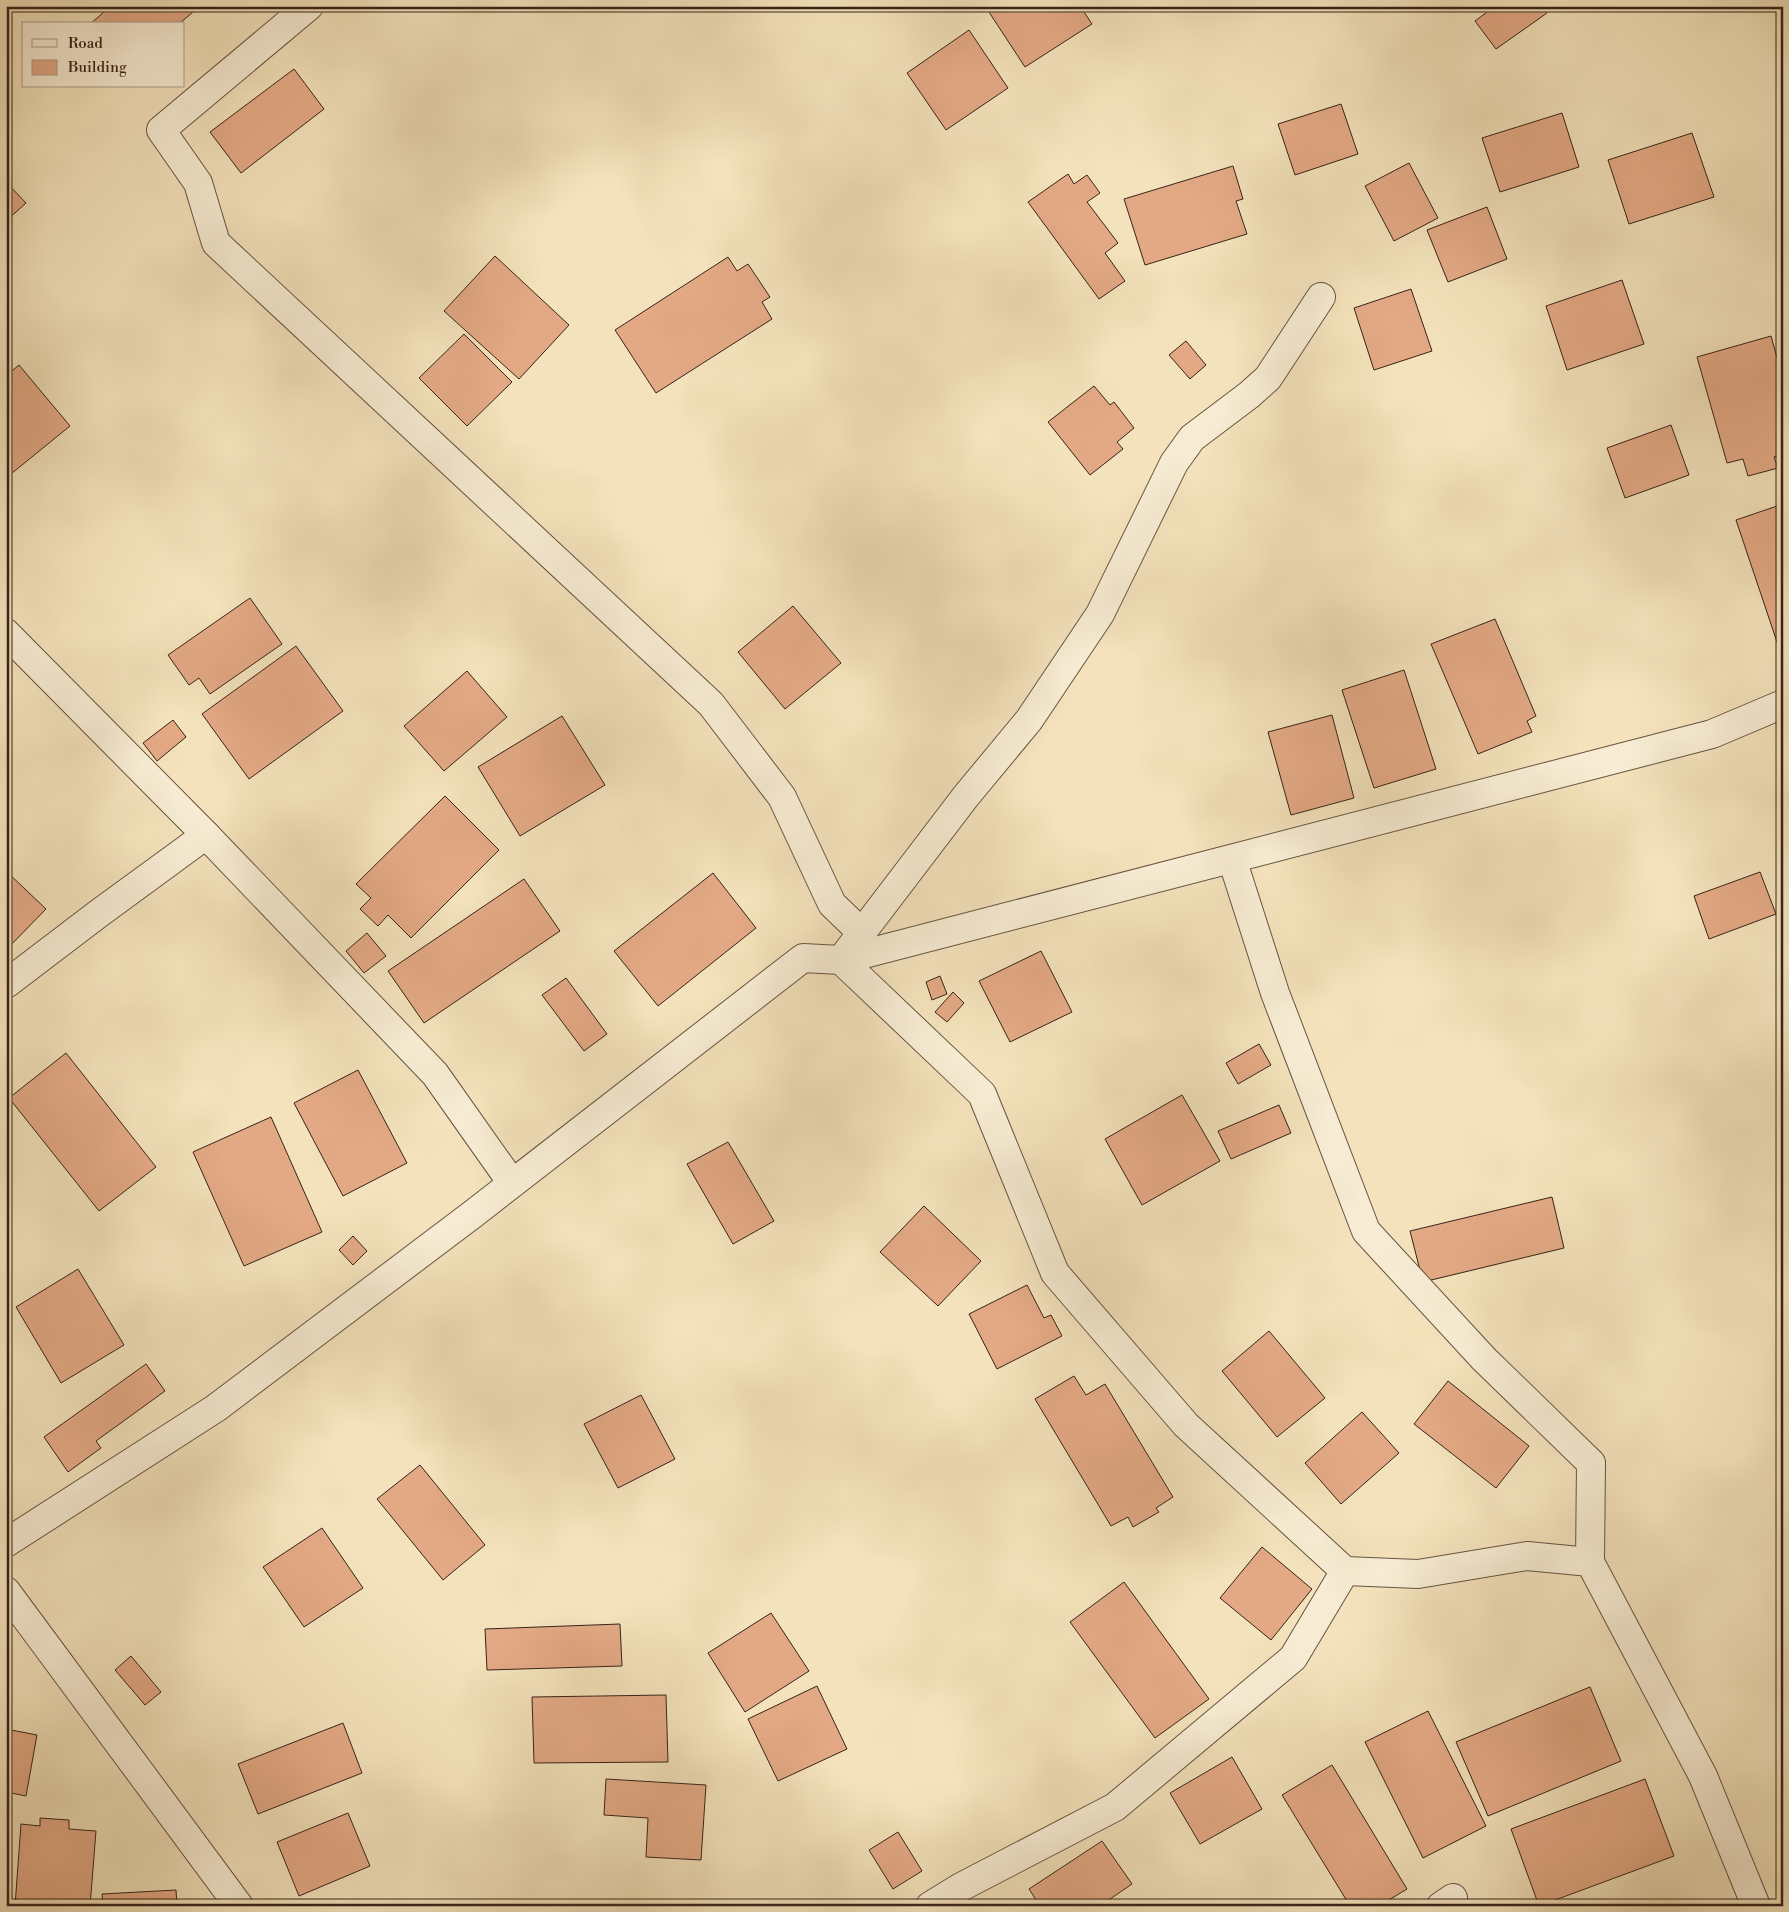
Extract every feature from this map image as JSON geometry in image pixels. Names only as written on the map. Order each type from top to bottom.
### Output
[{"type":"street","points":[[309,6],[161,130],[198,183],[216,243],[711,704],[782,797],[832,904],[862,933]]},
{"type":"street","points":[[841,960],[966,796],[1029,720],[1100,614],[1174,463],[1192,438],[1268,378],[1321,297]]},
{"type":"street","points":[[6,633],[206,835],[435,1074],[512,1183]]},
{"type":"street","points":[[6,1544],[216,1408],[512,1183],[803,958],[841,960],[1232,859],[1712,734],[1783,704]]},
{"type":"street","points":[[6,984],[206,835]]},
{"type":"street","points":[[1232,859],[1275,993],[1366,1231],[1484,1359],[1591,1463],[1590,1562],[1703,1776],[1756,1906]]},
{"type":"street","points":[[841,960],[982,1094],[1055,1273],[1186,1425],[1344,1571],[1418,1574],[1527,1556],[1590,1562]]},
{"type":"street","points":[[930,1906],[961,1887],[1115,1807],[1294,1658],[1344,1571]]},
{"type":"street","points":[[6,1591],[239,1906]]},
{"type":"building","points":[[111,6],[200,6],[181,22],[92,22]]},
{"type":"building","points":[[985,6],[1080,6],[1092,24],[1025,67]]},
{"type":"building","points":[[1495,6],[1542,6],[1547,13],[1496,49],[1475,21]]},
{"type":"building","points":[[969,30],[1008,88],[946,130],[907,73]]},
{"type":"building","points":[[294,69],[324,109],[241,173],[210,132]]},
{"type":"building","points":[[1341,104],[1358,154],[1295,175],[1278,124]]},
{"type":"building","points":[[1562,113],[1579,167],[1500,192],[1482,138]]},
{"type":"building","points":[[1692,133],[1714,197],[1629,224],[1608,160]]},
{"type":"building","points":[[1409,163],[1438,218],[1394,241],[1365,186]]},
{"type":"building","points":[[1233,166],[1243,199],[1236,201],[1247,234],[1145,265],[1124,199]]},
{"type":"building","points":[[1068,174],[1074,184],[1087,175],[1100,193],[1087,202],[1118,243],[1105,253],[1125,281],[1099,299],[1028,202]]},
{"type":"building","points":[[6,182],[26,203],[6,221]]},
{"type":"building","points":[[1487,207],[1507,259],[1448,282],[1427,230]]},
{"type":"building","points":[[495,256],[569,325],[519,379],[444,311]]},
{"type":"building","points":[[728,257],[737,271],[748,264],[770,297],[762,302],[772,319],[656,393],[615,330]]},
{"type":"building","points":[[1622,280],[1644,344],[1567,370],[1546,306]]},
{"type":"building","points":[[1411,289],[1432,351],[1374,370],[1354,308]]},
{"type":"building","points":[[464,334],[512,382],[467,426],[419,378]]},
{"type":"building","points":[[1771,336],[1783,379],[1783,454],[1774,457],[1778,468],[1748,476],[1743,459],[1727,463],[1697,357]]},
{"type":"building","points":[[1186,341],[1206,365],[1190,379],[1169,355]]},
{"type":"building","points":[[19,365],[70,426],[6,478],[6,376]]},
{"type":"building","points":[[1094,386],[1110,405],[1114,402],[1134,428],[1117,442],[1123,449],[1090,475],[1048,422]]},
{"type":"building","points":[[1671,425],[1689,475],[1625,498],[1607,448]]},
{"type":"building","points":[[1783,504],[1783,643],[1778,645],[1736,520]]},
{"type":"building","points":[[250,598],[282,644],[210,694],[199,678],[189,685],[168,655]]},
{"type":"building","points":[[793,606],[841,663],[785,709],[738,652]]},
{"type":"building","points":[[1495,619],[1536,716],[1527,721],[1532,732],[1478,754],[1431,644]]},
{"type":"building","points":[[296,646],[343,711],[249,779],[202,714]]},
{"type":"building","points":[[1404,670],[1436,769],[1374,788],[1342,690]]},
{"type":"building","points":[[467,671],[507,717],[444,771],[404,726]]},
{"type":"building","points":[[1332,715],[1354,798],[1291,815],[1268,732]]},
{"type":"building","points":[[562,716],[605,785],[520,836],[478,767]]},
{"type":"building","points":[[173,720],[186,737],[157,761],[143,743]]},
{"type":"building","points":[[445,796],[499,850],[411,938],[388,915],[378,926],[360,909],[371,898],[356,884]]},
{"type":"building","points":[[6,871],[46,909],[6,950]]},
{"type":"building","points":[[1760,872],[1776,914],[1709,939],[1694,896]]},
{"type":"building","points":[[713,873],[756,928],[658,1006],[614,951]]},
{"type":"building","points":[[524,879],[560,931],[424,1023],[388,971]]},
{"type":"building","points":[[367,933],[386,956],[364,973],[346,951]]},
{"type":"building","points":[[1041,951],[1072,1012],[1010,1042],[979,981]]},
{"type":"building","points":[[940,976],[947,994],[932,1000],[926,982]]},
{"type":"building","points":[[566,978],[607,1034],[584,1051],[542,995]]},
{"type":"building","points":[[953,992],[964,1003],[947,1022],[935,1012]]},
{"type":"building","points":[[1259,1044],[1271,1065],[1238,1084],[1226,1063]]},
{"type":"building","points":[[66,1053],[156,1167],[99,1211],[9,1098]]},
{"type":"building","points":[[358,1070],[407,1163],[343,1196],[294,1103]]},
{"type":"building","points":[[1182,1095],[1220,1161],[1142,1205],[1105,1139]]},
{"type":"building","points":[[1279,1105],[1291,1133],[1231,1159],[1218,1131]]},
{"type":"building","points":[[271,1117],[322,1232],[244,1266],[193,1152]]},
{"type":"building","points":[[728,1142],[774,1221],[733,1244],[687,1164]]},
{"type":"building","points":[[1552,1197],[1564,1248],[1423,1282],[1410,1231]]},
{"type":"building","points":[[924,1206],[981,1261],[938,1306],[880,1252]]},
{"type":"building","points":[[353,1236],[367,1251],[353,1265],[339,1250]]},
{"type":"building","points":[[78,1269],[124,1345],[61,1383],[16,1307]]},
{"type":"building","points":[[1027,1285],[1044,1318],[1051,1315],[1062,1336],[997,1369],[969,1314]]},
{"type":"building","points":[[1269,1331],[1325,1398],[1277,1437],[1222,1371]]},
{"type":"building","points":[[146,1364],[165,1391],[96,1441],[101,1448],[68,1472],[44,1437]]},
{"type":"building","points":[[1074,1376],[1086,1395],[1105,1384],[1173,1497],[1156,1508],[1159,1512],[1133,1527],[1128,1517],[1111,1526],[1035,1399]]},
{"type":"building","points":[[1448,1381],[1529,1446],[1496,1488],[1414,1424]]},
{"type":"building","points":[[641,1395],[675,1459],[618,1488],[584,1424]]},
{"type":"building","points":[[1362,1412],[1399,1453],[1341,1504],[1305,1463]]},
{"type":"building","points":[[420,1465],[485,1545],[443,1580],[377,1499]]},
{"type":"building","points":[[322,1528],[363,1588],[304,1627],[263,1567]]},
{"type":"building","points":[[1262,1547],[1312,1589],[1271,1640],[1220,1598]]},
{"type":"building","points":[[1124,1582],[1209,1699],[1155,1738],[1070,1622]]},
{"type":"building","points":[[771,1613],[809,1671],[745,1712],[708,1653]]},
{"type":"building","points":[[620,1624],[622,1666],[487,1670],[485,1629]]},
{"type":"building","points":[[131,1656],[161,1692],[145,1705],[115,1670]]},
{"type":"building","points":[[817,1686],[847,1749],[778,1781],[748,1719]]},
{"type":"building","points":[[1590,1687],[1621,1761],[1488,1816],[1456,1742]]},
{"type":"building","points":[[666,1695],[668,1762],[534,1763],[532,1697]]},
{"type":"building","points":[[1428,1711],[1486,1826],[1423,1858],[1365,1742]]},
{"type":"building","points":[[343,1723],[362,1773],[258,1814],[238,1764]]},
{"type":"building","points":[[6,1729],[37,1735],[26,1796],[6,1792]]},
{"type":"building","points":[[1232,1757],[1262,1809],[1200,1844],[1170,1793]]},
{"type":"building","points":[[1332,1765],[1407,1889],[1379,1906],[1350,1906],[1282,1795]]},
{"type":"building","points":[[606,1779],[706,1785],[701,1860],[646,1857],[648,1818],[604,1815]]},
{"type":"building","points":[[1645,1779],[1674,1856],[1539,1906],[1511,1829]]},
{"type":"building","points":[[348,1813],[370,1866],[299,1896],[277,1842]]},
{"type":"building","points":[[40,1818],[69,1820],[69,1829],[96,1831],[90,1906],[15,1906],[21,1824],[40,1826]]},
{"type":"building","points":[[898,1832],[922,1871],[893,1889],[869,1850]]},
{"type":"building","points":[[1102,1841],[1132,1884],[1100,1906],[1040,1906],[1029,1889]]},
{"type":"building","points":[[176,1890],[177,1906],[103,1906],[102,1894]]}]
